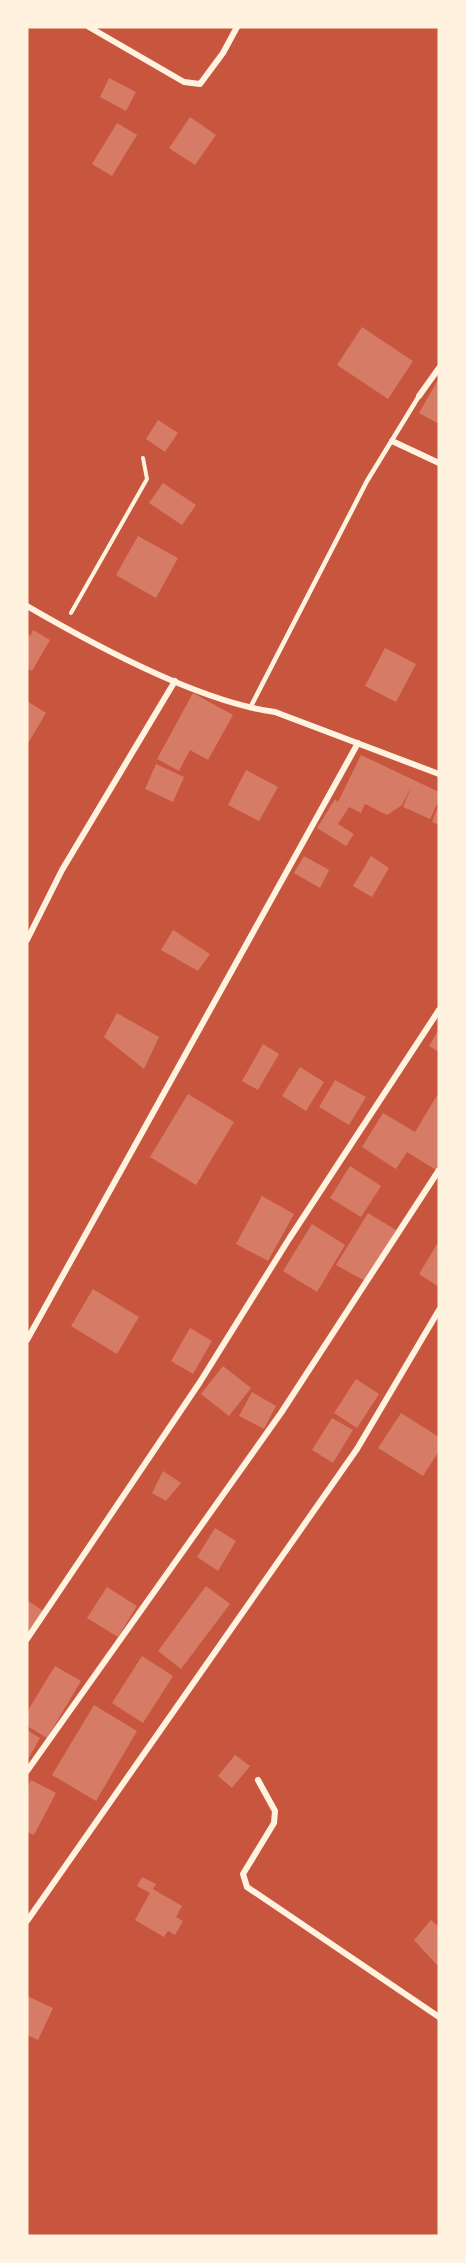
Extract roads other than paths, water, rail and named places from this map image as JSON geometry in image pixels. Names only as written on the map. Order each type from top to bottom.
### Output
[{"type":"street","points":[[89,27],[184,82],[200,84],[223,53],[237,27]]},
{"type":"street","points":[[418,396],[439,368]]},
{"type":"street","points":[[392,441],[439,463]]},
{"type":"street","points":[[27,606],[63,627],[175,681],[250,709],[275,712],[439,774]]},
{"type":"street","points":[[27,940],[67,860],[175,681]]},
{"type":"street","points":[[27,1340],[358,743]]},
{"type":"street","points":[[27,1639],[200,1382],[289,1239],[439,1010]]},
{"type":"street","points":[[27,1771],[281,1413],[439,1170]]},
{"type":"street","points":[[27,1921],[357,1449],[439,1310]]},
{"type":"street","points":[[258,1780],[275,1811],[274,1823],[243,1874],[247,1887],[439,2017]]},
{"type":"lane","points":[[250,709],[368,481],[418,396]]}]
